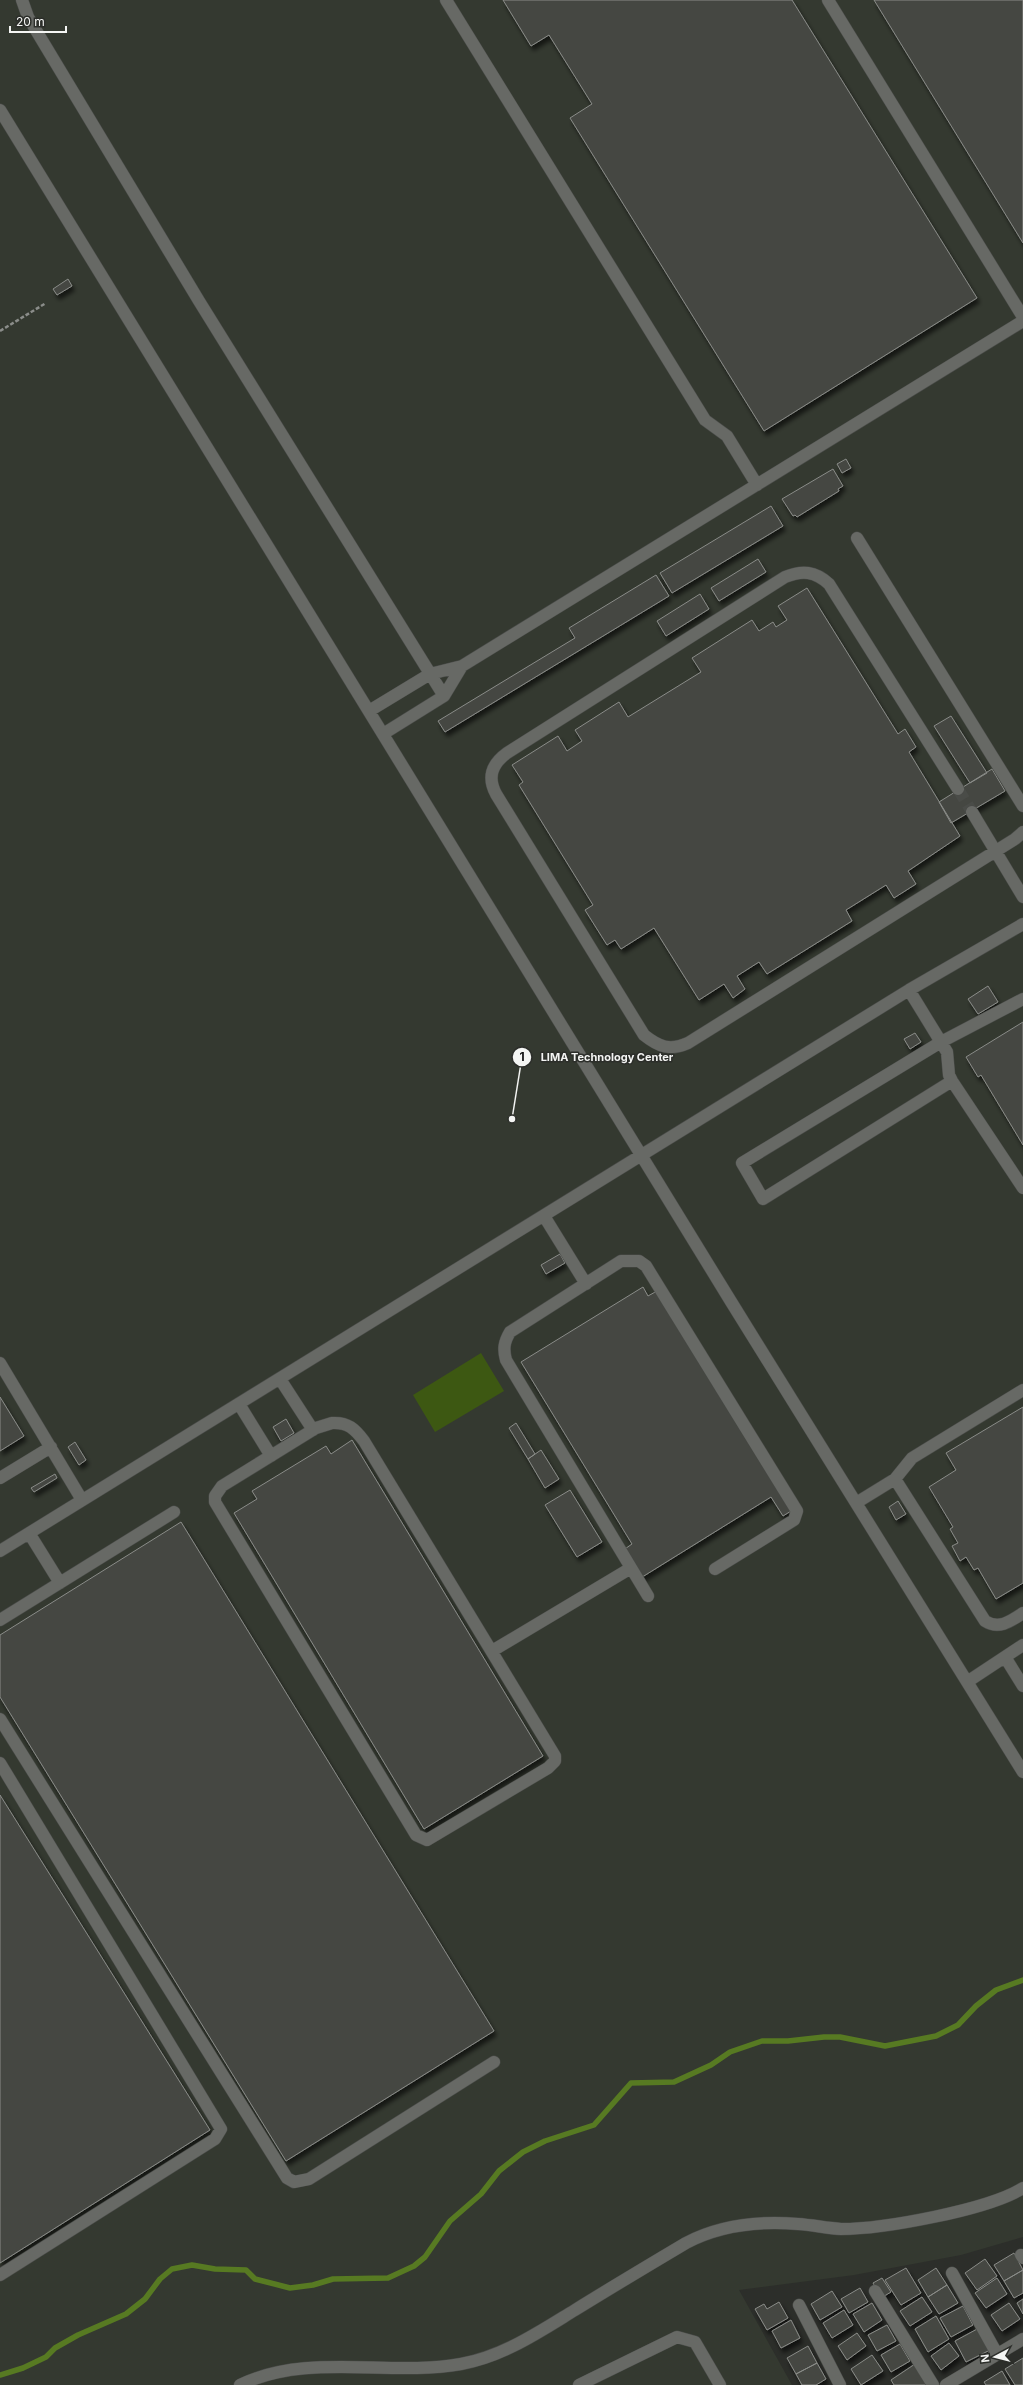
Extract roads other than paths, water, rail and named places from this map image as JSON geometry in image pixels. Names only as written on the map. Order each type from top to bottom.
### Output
[{"type":"street","points":[[22,0],[28,17],[199,301],[444,696]]},
{"type":"street","points":[[446,0],[705,420],[727,436],[757,485]]},
{"type":"street","points":[[828,0],[1023,317]]},
{"type":"street","points":[[0,110],[966,1682],[1023,1772]]},
{"type":"street","points":[[369,711],[430,674],[462,666],[1023,321]]},
{"type":"street","points":[[857,538],[1023,806]]},
{"type":"street","points":[[958,789],[829,584],[821,577],[803,572],[784,577],[507,753],[496,763],[491,775],[496,794],[644,1035],[654,1043],[670,1048],[688,1044],[995,852],[1023,832]]},
{"type":"street","points":[[383,734],[444,696],[462,666]]},
{"type":"street","points":[[972,812],[1023,897]]},
{"type":"street","points":[[0,1551],[909,990],[1023,924]]},
{"type":"street","points":[[909,990],[949,1057],[948,1071],[952,1081],[1023,1188]]},
{"type":"street","points":[[952,1081],[763,1199],[742,1163],[941,1042],[1023,999]]},
{"type":"street","points":[[544,1216],[586,1284]]},
{"type":"street","points":[[648,1596],[506,1360],[503,1351],[505,1341],[510,1332],[622,1261],[639,1261],[646,1266],[796,1508],[797,1515],[794,1520],[716,1569]]},
{"type":"street","points":[[0,1364],[82,1500]]},
{"type":"street","points":[[280,1378],[313,1430]]},
{"type":"street","points":[[856,1503],[895,1479],[912,1458],[1023,1390]]},
{"type":"street","points":[[239,1404],[271,1456]]},
{"type":"street","points":[[339,1423],[346,1424],[359,1434],[553,1752],[555,1761],[548,1768],[431,1839],[423,1840],[416,1836],[218,1509],[215,1496],[218,1490],[313,1430],[324,1425],[339,1423]]},
{"type":"street","points":[[0,1478],[51,1447]]},
{"type":"street","points":[[895,1479],[985,1621],[990,1624],[1002,1625],[1023,1613]]},
{"type":"street","points":[[0,1620],[174,1512]]},
{"type":"street","points":[[29,1533],[60,1583]]},
{"type":"street","points":[[492,1651],[631,1568]]},
{"type":"street","points":[[966,1682],[1023,1645]]},
{"type":"street","points":[[1005,1657],[1023,1686]]},
{"type":"street","points":[[0,1719],[287,2178],[294,2182],[309,2179],[494,2062]]},
{"type":"street","points":[[0,1763],[221,2129],[215,2139],[0,2275]]},
{"type":"street","points":[[240,2385],[262,2377],[299,2370],[431,2368],[474,2362],[513,2347],[686,2243],[707,2233],[766,2224],[839,2228],[869,2227],[956,2211],[998,2200],[1023,2188]]},
{"type":"street","points":[[952,2273],[997,2354]]},
{"type":"street","points":[[875,2291],[933,2385]]},
{"type":"street","points":[[799,2305],[840,2385]]},
{"type":"street","points":[[579,2385],[677,2337],[695,2342],[720,2385]]},
{"type":"street","points":[[946,2385],[1023,2339]]},
{"type":"waterway","points":[[0,2375],[23,2368],[46,2357],[55,2348],[78,2335],[126,2314],[145,2299],[160,2279],[172,2269],[192,2265],[215,2269],[246,2270],[255,2279],[290,2288],[313,2285],[333,2279],[388,2278],[414,2266],[425,2257],[450,2221],[481,2194],[499,2171],[523,2152],[545,2141],[594,2125],[631,2083],[674,2082],[711,2065],[730,2052],[762,2041],[788,2041],[824,2037],[840,2037],[885,2046],[936,2036],[958,2025],[976,2006],[996,1990],[1023,1980]]},
{"type":"tunnel","points":[[958,789],[972,812]]},
{"type":"place","name":"LIMA Technology Center","points":[[512,1119]]}]
